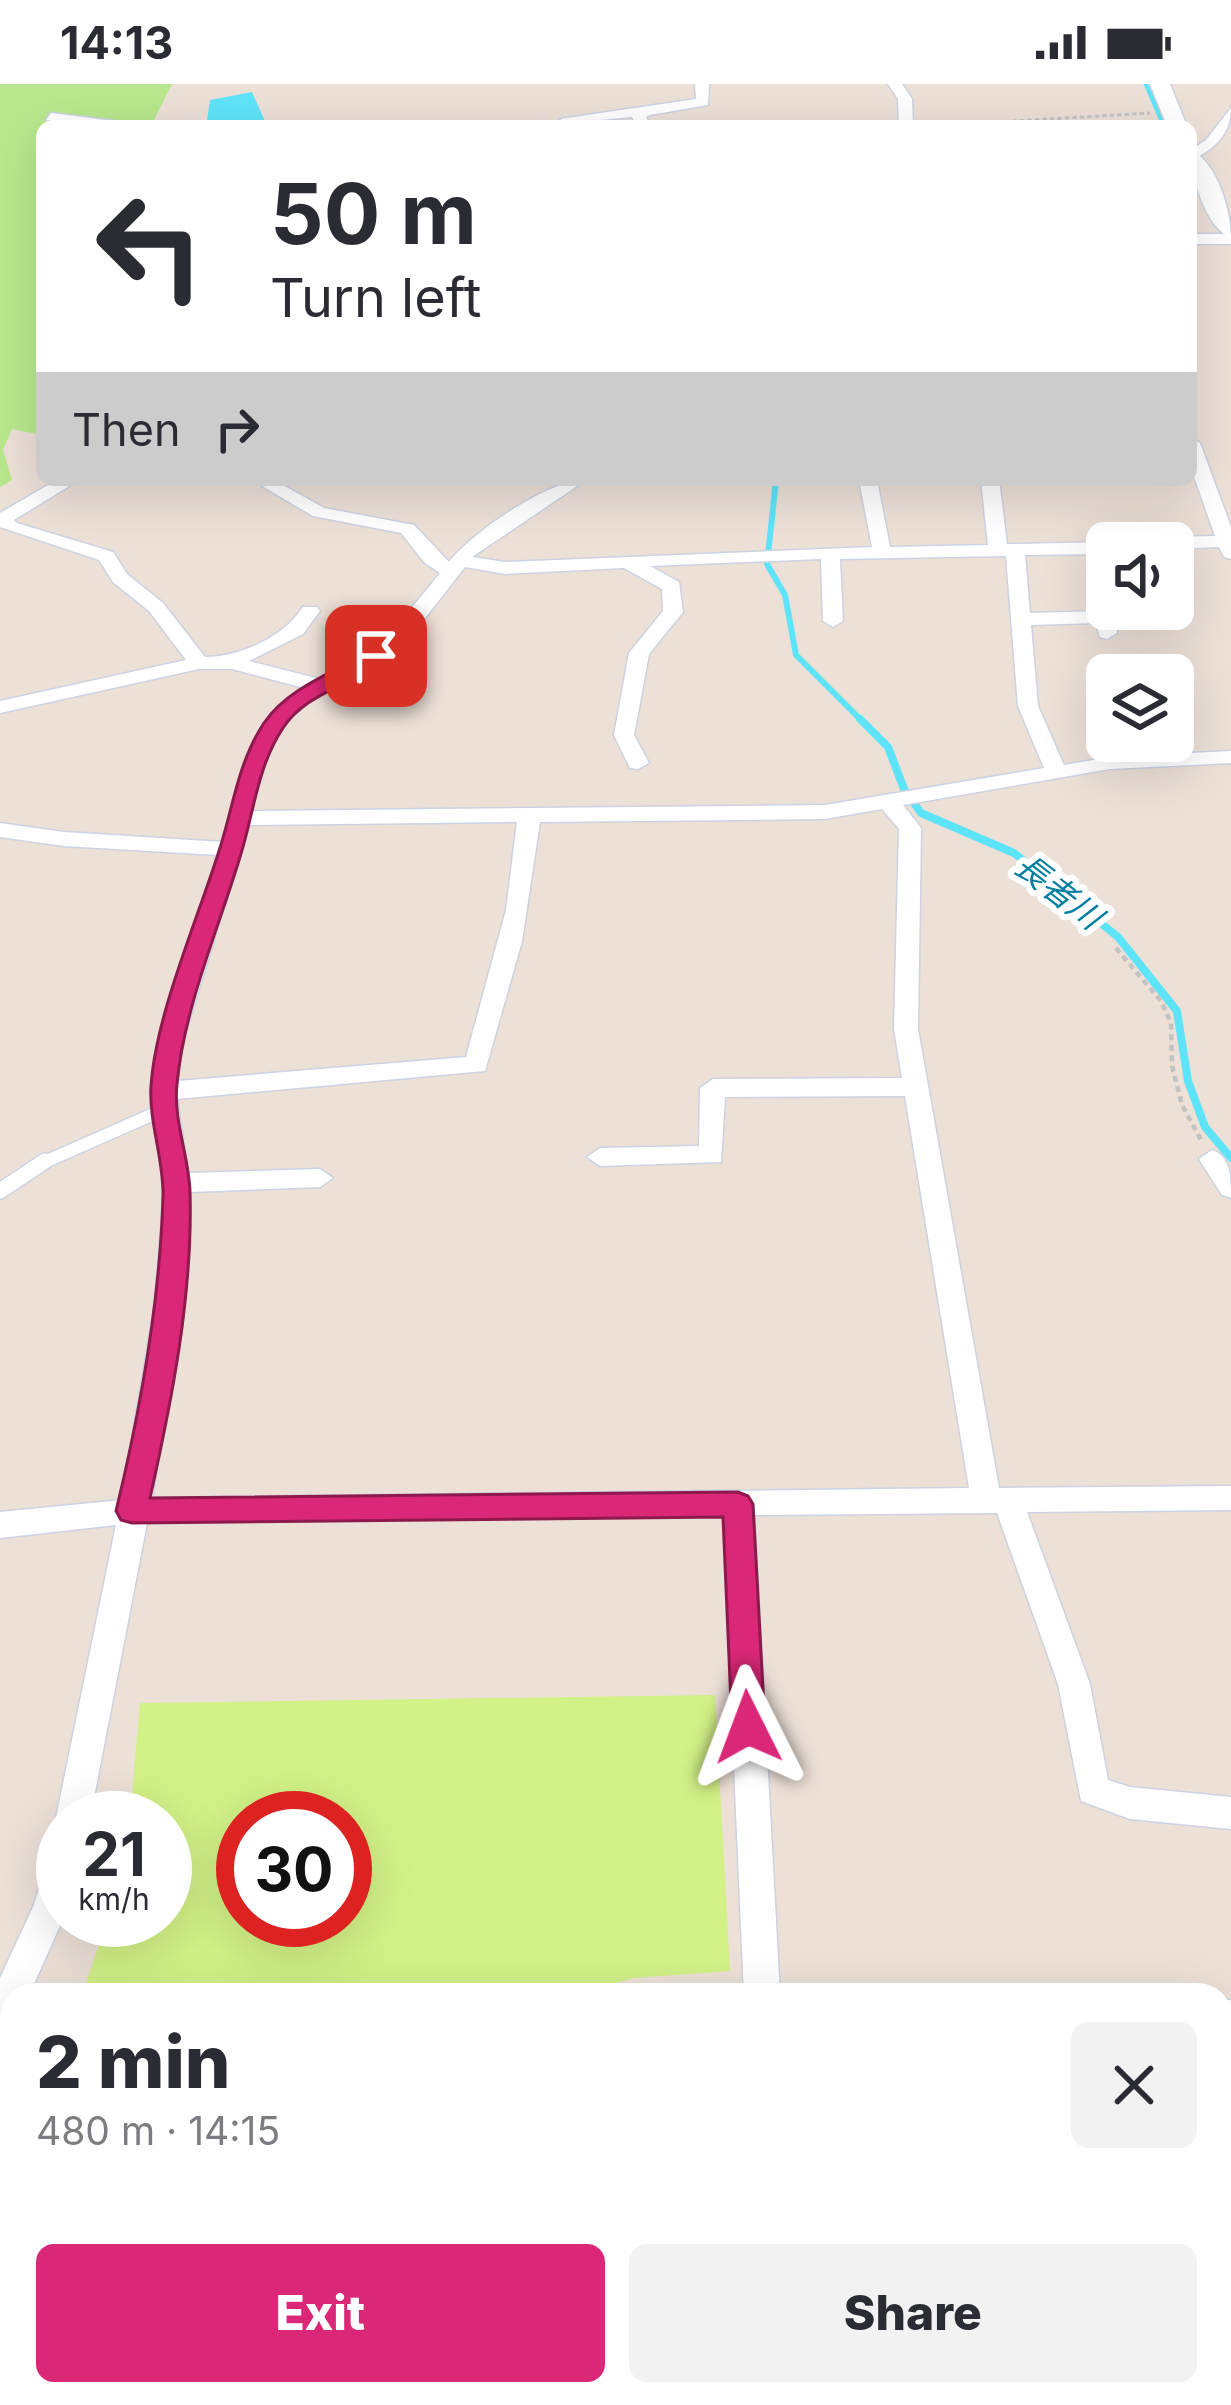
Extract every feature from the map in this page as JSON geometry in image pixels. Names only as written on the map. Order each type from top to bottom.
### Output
[{"type":"street","points":[[567,119],[645,119],[698,106],[703,102],[702,84]]},
{"type":"street","points":[[895,84],[905,99],[906,120]]},
{"type":"street","points":[[1160,84],[1175,120]]},
{"type":"street","points":[[1197,152],[1226,126],[1231,112]]},
{"type":"street","points":[[51,118],[69,120]]},
{"type":"street","points":[[1211,143],[1231,142]]},
{"type":"street","points":[[1197,168],[1231,235],[1197,238]]},
{"type":"street","points":[[1194,544],[1230,545],[1197,459]]},
{"type":"street","points":[[60,486],[3,519],[10,527],[106,556],[120,578],[156,607],[200,664]]},
{"type":"street","points":[[272,486],[319,512],[407,530],[432,559],[453,565],[505,568],[769,555],[1086,548]]},
{"type":"street","points":[[78,1791],[151,1427],[169,1303],[176,1184],[164,1100],[168,1052],[232,849],[249,775],[274,724],[296,701],[376,656],[435,595],[471,546],[567,486]]},
{"type":"street","points":[[869,486],[881,552]]},
{"type":"street","points":[[991,486],[995,538],[1007,549],[1022,619],[1028,706],[1056,772]]},
{"type":"street","points":[[830,554],[833,621]]},
{"type":"street","points":[[627,562],[672,586],[673,612],[639,653],[631,694],[624,735],[638,764]]},
{"type":"street","points":[[232,662],[253,647],[290,636],[305,626],[310,611]]},
{"type":"street","points":[[1022,619],[1105,617],[1107,633]]},
{"type":"street","points":[[0,707],[200,664],[232,662],[325,687]]},
{"type":"street","points":[[240,818],[825,812],[1110,763],[1231,757]]},
{"type":"street","points":[[904,801],[910,828],[906,1028],[996,1499],[1074,1684],[1093,1790],[1130,1804],[1231,1813]]},
{"type":"street","points":[[164,1100],[476,1065],[517,925],[529,815]]},
{"type":"street","points":[[0,830],[232,849]]},
{"type":"street","points":[[600,1157],[712,1155],[713,1088],[917,1087]]},
{"type":"street","points":[[1212,1159],[1231,1188]]},
{"type":"street","points":[[176,1184],[320,1178]]},
{"type":"street","points":[[0,1525],[132,1511],[1231,1498]]},
{"type":"street","points":[[738,1504],[761,1983]]},
{"type":"street","points":[[16,1983],[36,1940]]},
{"type":"lane","points":[[0,1191],[42,1162],[164,1100]]},
{"type":"path","points":[[1030,120],[1146,113]]},
{"type":"path","points":[[1116,948],[1161,1001],[1171,1023],[1172,1066],[1182,1105],[1212,1159]]},
{"type":"green space","points":[[0,84],[172,84],[154,120],[36,120],[36,434],[12,429],[3,450],[12,480],[0,487]]},
{"type":"green space","points":[[715,1695],[730,1971],[616,1983],[86,1983],[98,1947],[192,1947],[192,1791],[132,1791],[140,1703]]},
{"type":"water","points":[[252,92],[264,120],[207,120],[210,100]]},
{"type":"waterway","name":"長者川","points":[[1146,84],[1161,120]]},
{"type":"waterway","name":"長者川","points":[[775,486],[767,564],[785,595],[796,655],[888,747],[904,789],[921,813],[1014,853],[1118,937],[1177,1011],[1188,1081],[1205,1127],[1231,1158]]},
{"type":"route","points":[[376,656],[296,701],[274,724],[249,775],[236,834],[168,1052],[163,1091],[177,1191],[169,1303],[151,1427],[132,1511],[738,1504],[748,1727]]}]
